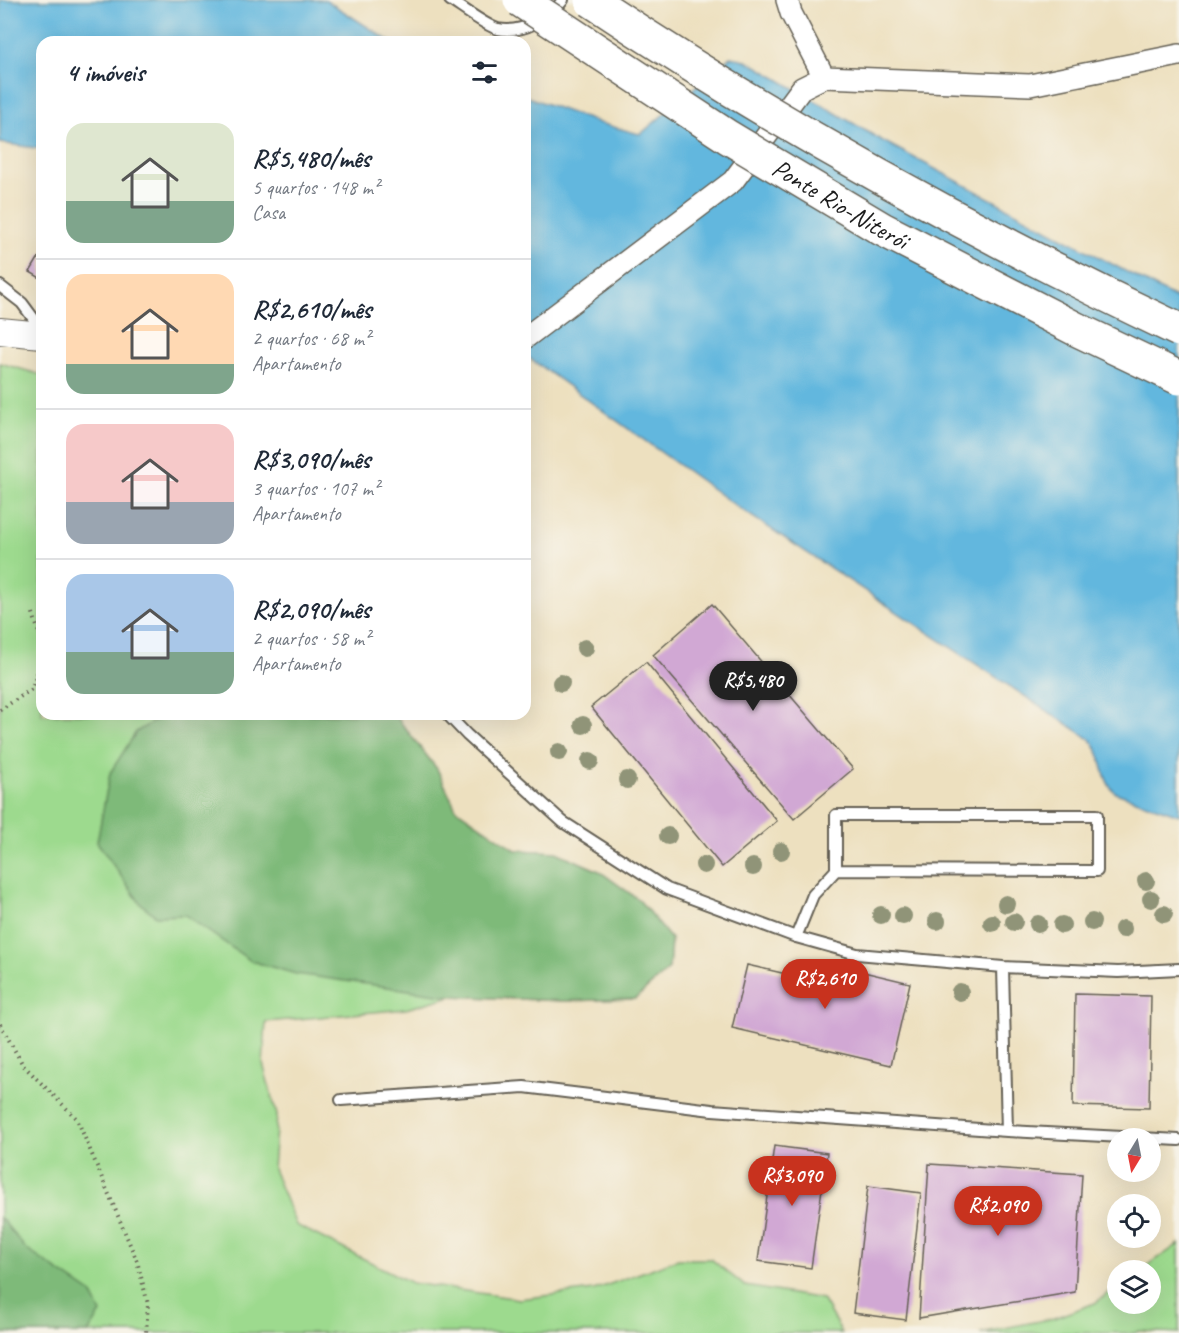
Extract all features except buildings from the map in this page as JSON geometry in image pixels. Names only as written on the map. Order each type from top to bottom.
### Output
[{"type":"highway","name":"Ponte Rio-Niterói","points":[[519,0],[728,137],[882,229],[1067,325],[1179,378]]},
{"type":"highway","name":"Ponte Rio-Niterói","points":[[591,0],[734,91],[908,192],[1087,286],[1179,330]]},
{"type":"street","points":[[787,0],[791,13],[824,77]]},
{"type":"street","points":[[531,334],[733,182],[802,88],[824,77],[1030,86],[1179,55]]},
{"type":"street","points":[[0,331],[36,334]]},
{"type":"lane","points":[[450,0],[498,29],[537,24],[557,9],[563,0]]},
{"type":"lane","points":[[0,286],[22,303],[36,322]]},
{"type":"lane","points":[[453,720],[563,822],[667,890],[796,938],[858,954],[1003,968],[1118,972],[1179,969]]},
{"type":"lane","points":[[796,938],[813,895],[836,870],[836,815],[1097,815],[1097,871],[836,870]]},
{"type":"lane","points":[[1003,968],[1007,1131]]},
{"type":"lane","points":[[341,1100],[524,1087],[712,1110],[1007,1131],[1179,1140]]},
{"type":"path","points":[[33,614],[36,624]]},
{"type":"path","points":[[0,710],[32,689],[36,677]]},
{"type":"path","points":[[0,1024],[23,1065],[77,1119],[137,1261],[148,1304],[146,1333]]},
{"type":"green space","points":[[0,363],[36,373],[36,720],[399,720],[437,769],[456,809],[516,850],[556,852],[599,871],[639,900],[671,939],[669,969],[635,999],[563,1001],[451,996],[406,1009],[266,1022],[263,1064],[277,1115],[273,1169],[296,1225],[412,1283],[519,1299],[594,1290],[678,1259],[711,1259],[745,1286],[822,1299],[842,1333],[0,1333]]},
{"type":"green space","points":[[156,720],[399,720],[437,769],[456,809],[516,850],[556,852],[599,871],[639,900],[671,939],[669,969],[635,999],[563,1001],[451,996],[296,974],[251,961],[185,915],[156,916],[140,903],[97,842],[110,773],[136,732]]},
{"type":"green space","points":[[0,1217],[26,1249],[91,1293],[101,1313],[88,1333],[0,1333]]},
{"type":"green space","points":[[1179,1244],[1179,1333],[1139,1331],[1134,1333],[980,1333],[1054,1318],[1095,1303],[1107,1294],[1107,1314],[1161,1314],[1161,1260],[1156,1260]]},
{"type":"water","points":[[0,0],[326,0],[382,36],[36,36],[36,148],[0,143]]},
{"type":"water","points":[[730,57],[742,59],[883,141],[1179,300],[1179,815],[1116,793],[1107,781],[1098,753],[1090,739],[739,508],[531,359],[531,98],[599,123],[639,134]]}]
